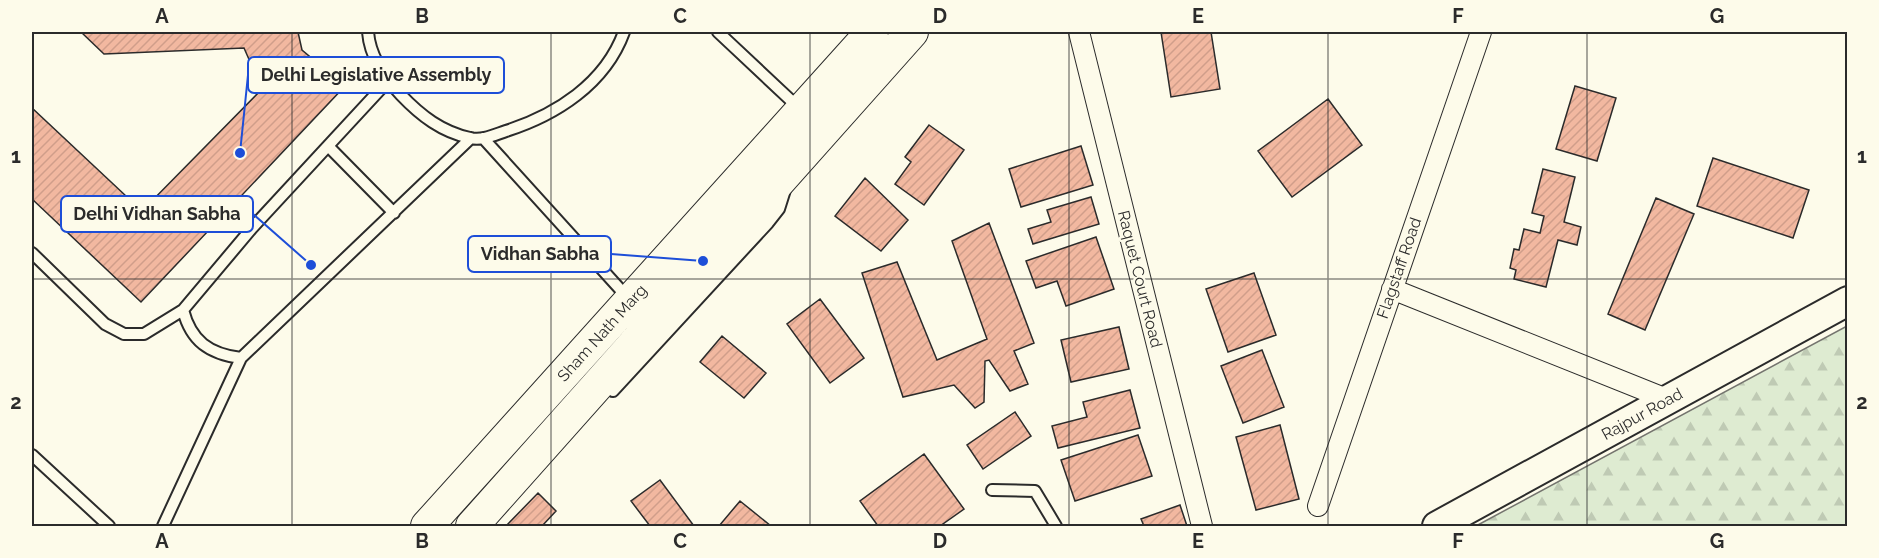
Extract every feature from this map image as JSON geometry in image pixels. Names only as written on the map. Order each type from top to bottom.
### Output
[{"type":"main road","name":"Sham Nath Marg","points":[[427,526],[642,312],[793,167],[813,122],[872,32]]},
{"type":"main road","name":"Sham Nath Marg","points":[[472,526],[501,494],[642,312],[813,122],[912,32]]},
{"type":"street","name":"Raquet Court Road","points":[[1079,32],[1202,526]]},
{"type":"street","name":"Flagstaff Road","points":[[1318,506],[1481,32]]},
{"type":"street","points":[[1392,289],[1669,400]]},
{"type":"street","name":"Rajpur Road","points":[[1437,526],[1848,301]]},
{"type":"lane","points":[[368,32],[375,60],[388,81],[436,126],[471,138],[483,138],[533,122],[565,105],[594,80],[620,43],[624,32]]},
{"type":"lane","points":[[718,32],[813,122]]},
{"type":"lane","points":[[32,253],[105,324],[124,334],[144,334],[183,310],[197,290],[388,81]]},
{"type":"lane","points":[[163,526],[241,358],[471,138]]},
{"type":"lane","points":[[483,138],[642,312]]},
{"type":"lane","points":[[328,146],[394,213]]},
{"type":"lane","points":[[607,398],[768,223],[778,209],[793,167]]},
{"type":"lane","points":[[183,310],[188,328],[202,344],[224,356],[241,358]]},
{"type":"lane","points":[[32,455],[109,526]]},
{"type":"lane","points":[[501,494],[532,476]]},
{"type":"lane","points":[[992,490],[1035,491],[1056,526]]},
{"type":"green space","points":[[1847,326],[1847,526],[1476,526]]},
{"type":"building","points":[[81,32],[298,32],[302,50],[345,86],[141,302],[32,199],[32,108],[142,211],[262,89],[244,48],[104,54]]},
{"type":"building","points":[[1161,32],[1211,32],[1220,89],[1171,97]]},
{"type":"building","points":[[1575,86],[1616,98],[1597,161],[1556,149]]},
{"type":"building","points":[[1328,99],[1362,145],[1292,197],[1258,151]]},
{"type":"building","points":[[929,125],[964,150],[924,205],[895,184],[911,162],[905,157]]},
{"type":"building","points":[[1081,146],[1093,185],[1021,207],[1009,169]]},
{"type":"building","points":[[1713,158],[1809,190],[1793,238],[1697,206]]},
{"type":"building","points":[[1543,169],[1575,177],[1564,222],[1581,227],[1577,245],[1558,240],[1546,287],[1514,279],[1516,270],[1510,268],[1514,249],[1519,250],[1524,229],[1540,233],[1544,216],[1532,213]]},
{"type":"building","points":[[865,178],[908,220],[881,251],[835,216]]},
{"type":"building","points":[[1091,197],[1099,224],[1033,244],[1028,229],[1051,222],[1047,210]]},
{"type":"building","points":[[1656,198],[1694,214],[1645,330],[1608,314]]},
{"type":"building","points":[[989,223],[1034,343],[1014,351],[1028,384],[1010,391],[989,360],[985,361],[984,402],[975,408],[954,385],[903,397],[862,273],[897,262],[937,360],[987,339],[952,241]]},
{"type":"building","points":[[1096,237],[1114,289],[1066,306],[1057,281],[1036,288],[1026,261]]},
{"type":"building","points":[[1254,273],[1276,335],[1228,352],[1206,289]]},
{"type":"building","points":[[820,299],[864,358],[830,383],[787,324]]},
{"type":"building","points":[[1119,327],[1129,369],[1071,382],[1061,340]]},
{"type":"building","points":[[722,336],[766,373],[744,398],[700,362]]},
{"type":"building","points":[[1262,350],[1284,407],[1243,423],[1221,366]]},
{"type":"building","points":[[1130,390],[1140,428],[1058,448],[1052,426],[1087,417],[1083,402]]},
{"type":"building","points":[[1015,412],[1031,436],[983,469],[967,445]]},
{"type":"building","points":[[1280,425],[1299,499],[1256,510],[1236,437]]},
{"type":"building","points":[[1138,435],[1152,476],[1075,501],[1061,460]]},
{"type":"building","points":[[924,454],[964,509],[940,526],[878,526],[860,501]]},
{"type":"building","points":[[660,480],[694,526],[650,526],[631,501]]},
{"type":"building","points":[[538,493],[556,511],[542,526],[506,526]]},
{"type":"building","points":[[740,501],[771,526],[719,526]]},
{"type":"building","points":[[1180,505],[1187,526],[1144,526],[1141,519]]},
{"type":"place","name":"Delhi Legislative Assembly","points":[[240,153]]},
{"type":"place","name":"Vidhan Sabha","points":[[703,261]]},
{"type":"place","name":"Delhi Vidhan Sabha","points":[[311,265]]}]
